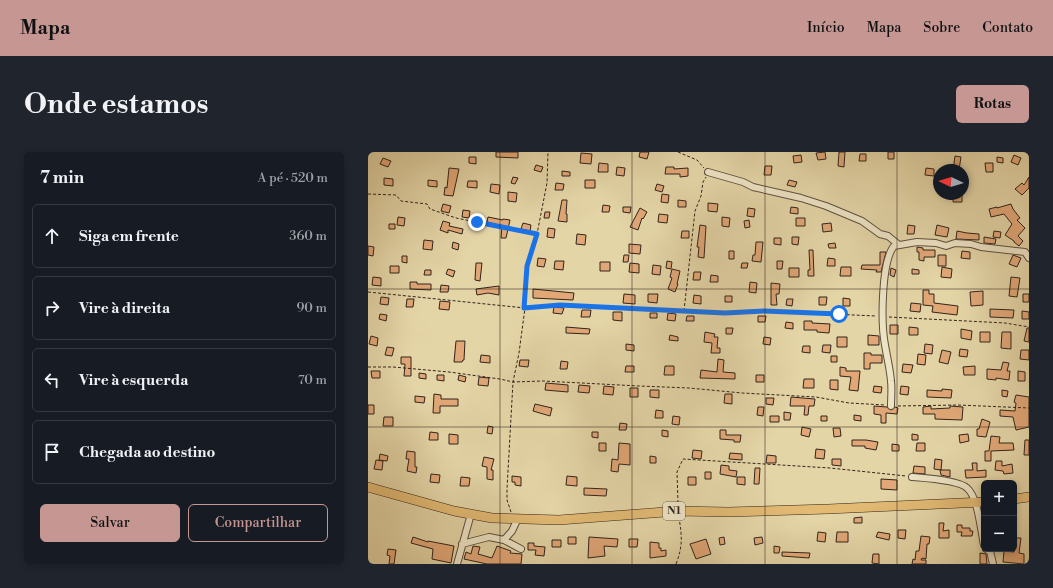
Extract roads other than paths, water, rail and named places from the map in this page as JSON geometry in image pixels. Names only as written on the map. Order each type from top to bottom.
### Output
[{"type":"highway","name":"N1","points":[[368,487],[454,511],[492,518],[559,520],[678,511],[728,512],[980,502]]},
{"type":"highway","points":[[1017,499],[1029,497]]},
{"type":"street","points":[[708,172],[743,182],[753,187],[801,198],[826,206],[862,222],[880,234],[888,236],[899,245]]},
{"type":"street","points":[[891,406],[891,383],[888,358],[884,344],[883,317],[884,276],[891,250],[894,246],[917,242],[936,243],[946,246],[955,243],[970,244],[981,247],[1025,252],[1029,258]]},
{"type":"street","points":[[912,477],[952,482],[967,488],[980,502],[981,516]]},
{"type":"street","points":[[457,564],[471,514]]},
{"type":"street","points":[[504,540],[512,531],[514,518]]},
{"type":"street","points":[[462,544],[489,537],[504,540],[521,549]]},
{"type":"street","points":[[990,552],[993,564]]}]
